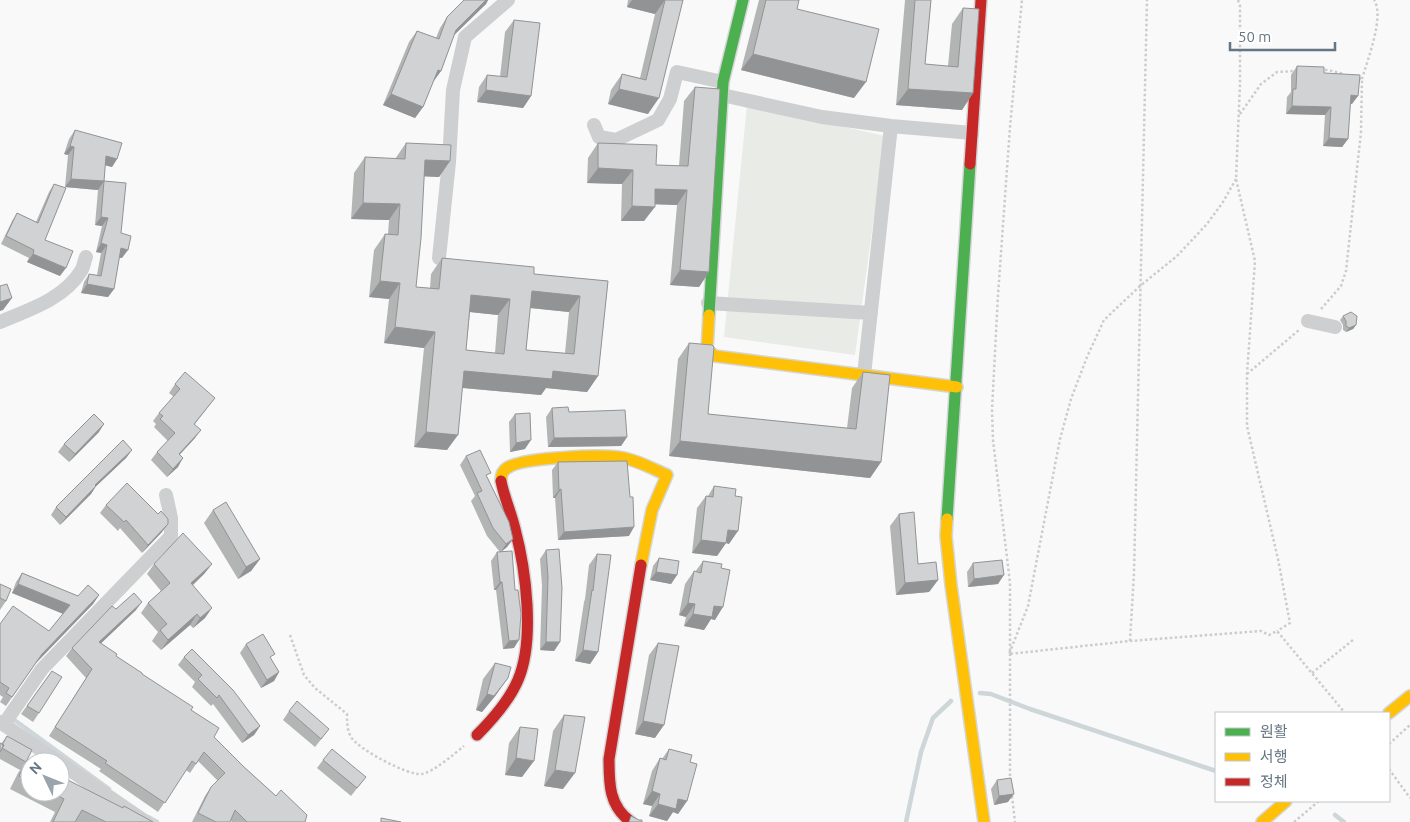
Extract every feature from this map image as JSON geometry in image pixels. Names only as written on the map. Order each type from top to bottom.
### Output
[{"type":"street","points":[[439,258],[450,162],[452,90],[465,37],[508,0]]},
{"type":"street","points":[[743,0],[722,89],[706,350],[715,356],[958,387]]},
{"type":"street","points":[[981,0],[958,387],[946,536],[984,822]]},
{"type":"street","points":[[594,125],[599,137],[616,140],[658,120],[670,99],[677,72],[722,89],[822,117],[891,126],[972,133]]},
{"type":"street","points":[[864,375],[891,126]]},
{"type":"street","points":[[0,322],[44,304],[65,289],[82,271],[86,257]]},
{"type":"street","points":[[708,303],[871,313]]},
{"type":"street","points":[[1308,322],[1335,328]]},
{"type":"street","points":[[477,735],[492,720],[513,690],[522,671],[527,613],[518,540],[510,507],[501,484],[501,475],[506,468],[524,461],[618,457],[667,475],[652,510],[646,534],[609,759],[609,785],[614,807],[624,818],[631,822]]},
{"type":"street","points":[[44,752],[2,723],[42,669],[171,536],[171,518],[166,495]]},
{"type":"street","points":[[1390,713],[1410,696]]},
{"type":"street","points":[[70,770],[146,822]]},
{"type":"street","points":[[1262,822],[1285,802]]},
{"type":"path","points":[[1015,822],[1010,780],[1010,583],[993,440],[992,410],[1010,127],[1022,0]]},
{"type":"path","points":[[1130,641],[1134,573],[1147,0]]},
{"type":"path","points":[[1009,654],[1130,641],[1260,631],[1269,635],[1290,624],[1278,559],[1246,426],[1247,374],[1255,261],[1236,180],[1239,115],[1240,6],[1238,0]]},
{"type":"path","points":[[1247,374],[1308,322],[1341,286],[1346,271],[1361,132],[1362,79],[1376,29],[1378,5],[1374,0]]},
{"type":"path","points":[[1320,70],[1328,70],[1345,75]]},
{"type":"path","points":[[1239,115],[1261,84],[1277,72],[1303,71]]},
{"type":"path","points":[[1354,77],[1362,79]]},
{"type":"path","points":[[1009,654],[1028,606],[1060,439],[1071,399],[1104,320],[1140,286],[1177,256],[1207,224],[1236,180]]},
{"type":"path","points":[[1277,631],[1344,712]]},
{"type":"path","points":[[290,635],[304,675],[315,688],[347,714],[347,727],[352,738],[382,760],[405,772],[422,774],[440,764],[477,735]]},
{"type":"path","points":[[1312,673],[1353,640]]},
{"type":"path","points":[[1390,743],[1410,725]]},
{"type":"path","points":[[1390,770],[1410,798]]},
{"type":"path","points":[[1294,822],[1319,802]]},
{"type":"shaded area","points":[[747,105],[885,136],[855,355],[724,337]]},
{"type":"building","points":[[464,0],[486,0],[456,30],[441,71],[438,70],[423,107],[391,94],[417,31],[439,39],[447,17]]},
{"type":"building","points":[[665,0],[683,0],[659,98],[619,89],[622,74],[646,80]]},
{"type":"building","points":[[766,0],[799,0],[797,9],[879,29],[866,82],[753,54]]},
{"type":"building","points":[[915,0],[931,0],[925,64],[958,67],[963,8],[979,9],[973,93],[908,89]]},
{"type":"building","points":[[514,20],[540,23],[531,96],[486,90],[487,75],[507,77]]},
{"type":"building","points":[[1297,66],[1324,67],[1324,73],[1360,75],[1358,96],[1351,95],[1348,139],[1329,138],[1331,107],[1292,106],[1293,89],[1296,89]]},
{"type":"building","points":[[695,87],[720,89],[709,272],[680,270],[687,190],[655,189],[655,207],[632,206],[633,170],[598,168],[598,143],[657,145],[656,165],[688,166]]},
{"type":"building","points":[[75,130],[122,143],[117,159],[106,156],[104,181],[71,179],[74,147],[70,146]]},
{"type":"building","points":[[406,143],[451,145],[450,161],[425,160],[421,238],[416,287],[439,289],[442,258],[534,267],[534,274],[608,281],[598,376],[553,371],[552,379],[464,371],[458,435],[426,432],[435,332],[395,327],[400,283],[380,281],[385,234],[398,235],[400,204],[363,203],[365,157],[405,159]],"holes":[[[532,291],[580,296],[574,354],[526,350]],[[471,295],[510,299],[504,354],[466,350]]]},
{"type":"building","points":[[104,181],[126,183],[121,233],[131,236],[128,250],[121,248],[114,289],[87,284],[89,274],[101,276],[107,245],[101,243],[108,218],[101,217]]},
{"type":"building","points":[[54,184],[66,188],[45,240],[73,251],[66,268],[33,254],[34,250],[6,236],[17,213],[38,223]]},
{"type":"building","points":[[7,284],[12,298],[0,302],[0,286]]},
{"type":"building","points":[[1351,312],[1357,316],[1356,325],[1349,328],[1346,326],[1343,316]]},
{"type":"building","points":[[689,343],[712,345],[714,347],[708,414],[856,429],[863,372],[890,375],[881,462],[680,441]]},
{"type":"building","points":[[185,372],[215,398],[194,424],[201,430],[179,454],[183,458],[173,469],[157,452],[175,433],[160,419],[163,416],[159,413],[180,389],[175,384]]},
{"type":"building","points":[[568,407],[569,412],[625,410],[627,437],[554,438],[552,408]]},
{"type":"building","points":[[530,413],[531,440],[516,443],[515,414]]},
{"type":"building","points":[[94,414],[104,424],[75,454],[64,444]]},
{"type":"building","points":[[123,440],[132,450],[95,485],[66,517],[56,507]]},
{"type":"building","points":[[480,450],[491,473],[486,475],[509,522],[513,539],[506,544],[493,528],[477,493],[482,491],[466,456]]},
{"type":"building","points":[[627,461],[630,497],[633,497],[634,527],[564,532],[558,462]]},
{"type":"building","points":[[127,483],[158,514],[161,511],[168,519],[168,524],[148,545],[126,520],[124,522],[106,505]]},
{"type":"building","points":[[714,486],[736,489],[735,496],[742,497],[738,531],[728,530],[726,543],[701,540],[706,496],[713,497]]},
{"type":"building","points":[[226,502],[260,559],[246,567],[213,510]]},
{"type":"building","points":[[914,512],[918,564],[936,562],[938,580],[905,583],[899,514]]},
{"type":"building","points":[[183,533],[212,564],[191,583],[212,608],[200,618],[197,614],[168,640],[160,630],[167,624],[148,603],[170,583],[154,564]]},
{"type":"building","points":[[559,549],[562,588],[560,642],[546,642],[548,577],[546,550]]},
{"type":"building","points":[[512,551],[515,590],[518,590],[521,614],[519,640],[509,641],[497,552]]},
{"type":"building","points":[[597,554],[611,555],[598,652],[583,650]]},
{"type":"building","points":[[659,558],[679,561],[677,575],[656,572]]},
{"type":"building","points":[[1002,560],[1004,575],[974,579],[973,563]]},
{"type":"building","points":[[703,561],[722,564],[721,568],[730,570],[723,607],[714,606],[712,617],[693,614],[695,604],[688,603],[694,571],[701,573]]},
{"type":"building","points":[[22,573],[78,596],[88,585],[99,595],[42,654],[12,697],[6,693],[9,688],[0,682],[0,624],[13,606],[49,631],[70,605],[18,584]]},
{"type":"building","points":[[0,584],[11,589],[6,601],[0,598]]},
{"type":"building","points":[[134,593],[142,602],[99,642],[142,674],[193,707],[191,710],[219,728],[214,737],[276,796],[281,790],[307,815],[305,822],[247,822],[235,810],[230,822],[216,822],[198,813],[211,787],[225,773],[204,752],[196,764],[192,761],[165,803],[105,763],[107,761],[55,727],[92,669],[72,648],[112,606],[116,609]]},
{"type":"building","points":[[263,634],[275,654],[270,657],[279,672],[267,680],[246,644]]},
{"type":"building","points":[[658,643],[679,646],[664,725],[643,721]]},
{"type":"building","points":[[192,649],[233,690],[260,726],[248,735],[219,695],[217,698],[198,679],[202,675],[184,657]]},
{"type":"building","points":[[495,663],[511,667],[508,678],[494,696],[487,694]]},
{"type":"building","points":[[52,671],[62,677],[39,713],[27,706]]},
{"type":"building","points":[[297,701],[329,729],[321,739],[289,711]]},
{"type":"building","points":[[564,715],[585,717],[575,773],[555,770]]},
{"type":"building","points":[[520,727],[538,729],[534,761],[516,758]]},
{"type":"building","points":[[7,736],[32,750],[31,752],[20,752],[20,758],[2,748],[4,745],[2,745]]},
{"type":"building","points":[[0,743],[4,745],[0,752]]},
{"type":"building","points":[[332,749],[366,777],[357,788],[323,760]]},
{"type":"building","points":[[669,749],[692,755],[690,762],[697,764],[687,801],[678,799],[676,809],[658,804],[660,794],[652,791],[660,758],[666,760]]},
{"type":"building","points":[[1011,778],[1014,794],[999,796],[997,780]]},
{"type":"building","points":[[70,781],[123,808],[124,806],[153,822],[106,822],[82,810],[75,822],[53,822],[63,802],[70,802]]},
{"type":"building","points":[[631,816],[642,820],[642,822],[629,822]]},
{"type":"building","points":[[381,818],[401,822],[381,822]]},
{"type":"waterway","points":[[980,693],[991,694],[1030,709],[1215,771]]},
{"type":"waterway","points":[[906,822],[921,752],[933,718],[951,701]]},
{"type":"waterway","points":[[13,719],[109,789]]},
{"type":"waterway","points":[[1335,815],[1344,822]]},
{"type":"waterway","points":[[148,817],[157,822]]},
{"type":"traffic: fast","points":[[709,315],[723,82],[743,0]]},
{"type":"traffic: fast","points":[[947,519],[970,164]]},
{"type":"traffic: slow","points":[[709,315],[707,350],[715,356],[957,387]]},
{"type":"traffic: slow","points":[[501,481],[504,470],[516,464],[546,459],[583,457],[624,458],[641,463],[667,475],[652,510],[641,565]]},
{"type":"traffic: slow","points":[[947,519],[946,536],[951,585],[984,822]]},
{"type":"traffic: slow","points":[[1390,712],[1410,696]]},
{"type":"traffic: slow","points":[[1262,822],[1285,802]]},
{"type":"traffic: jam","points":[[970,164],[981,0]]},
{"type":"traffic: jam","points":[[477,735],[489,723],[514,688],[523,664],[526,645],[527,605],[522,564],[515,529],[501,481]]},
{"type":"traffic: jam","points":[[631,822],[614,802],[610,786],[609,759],[641,565]]}]
